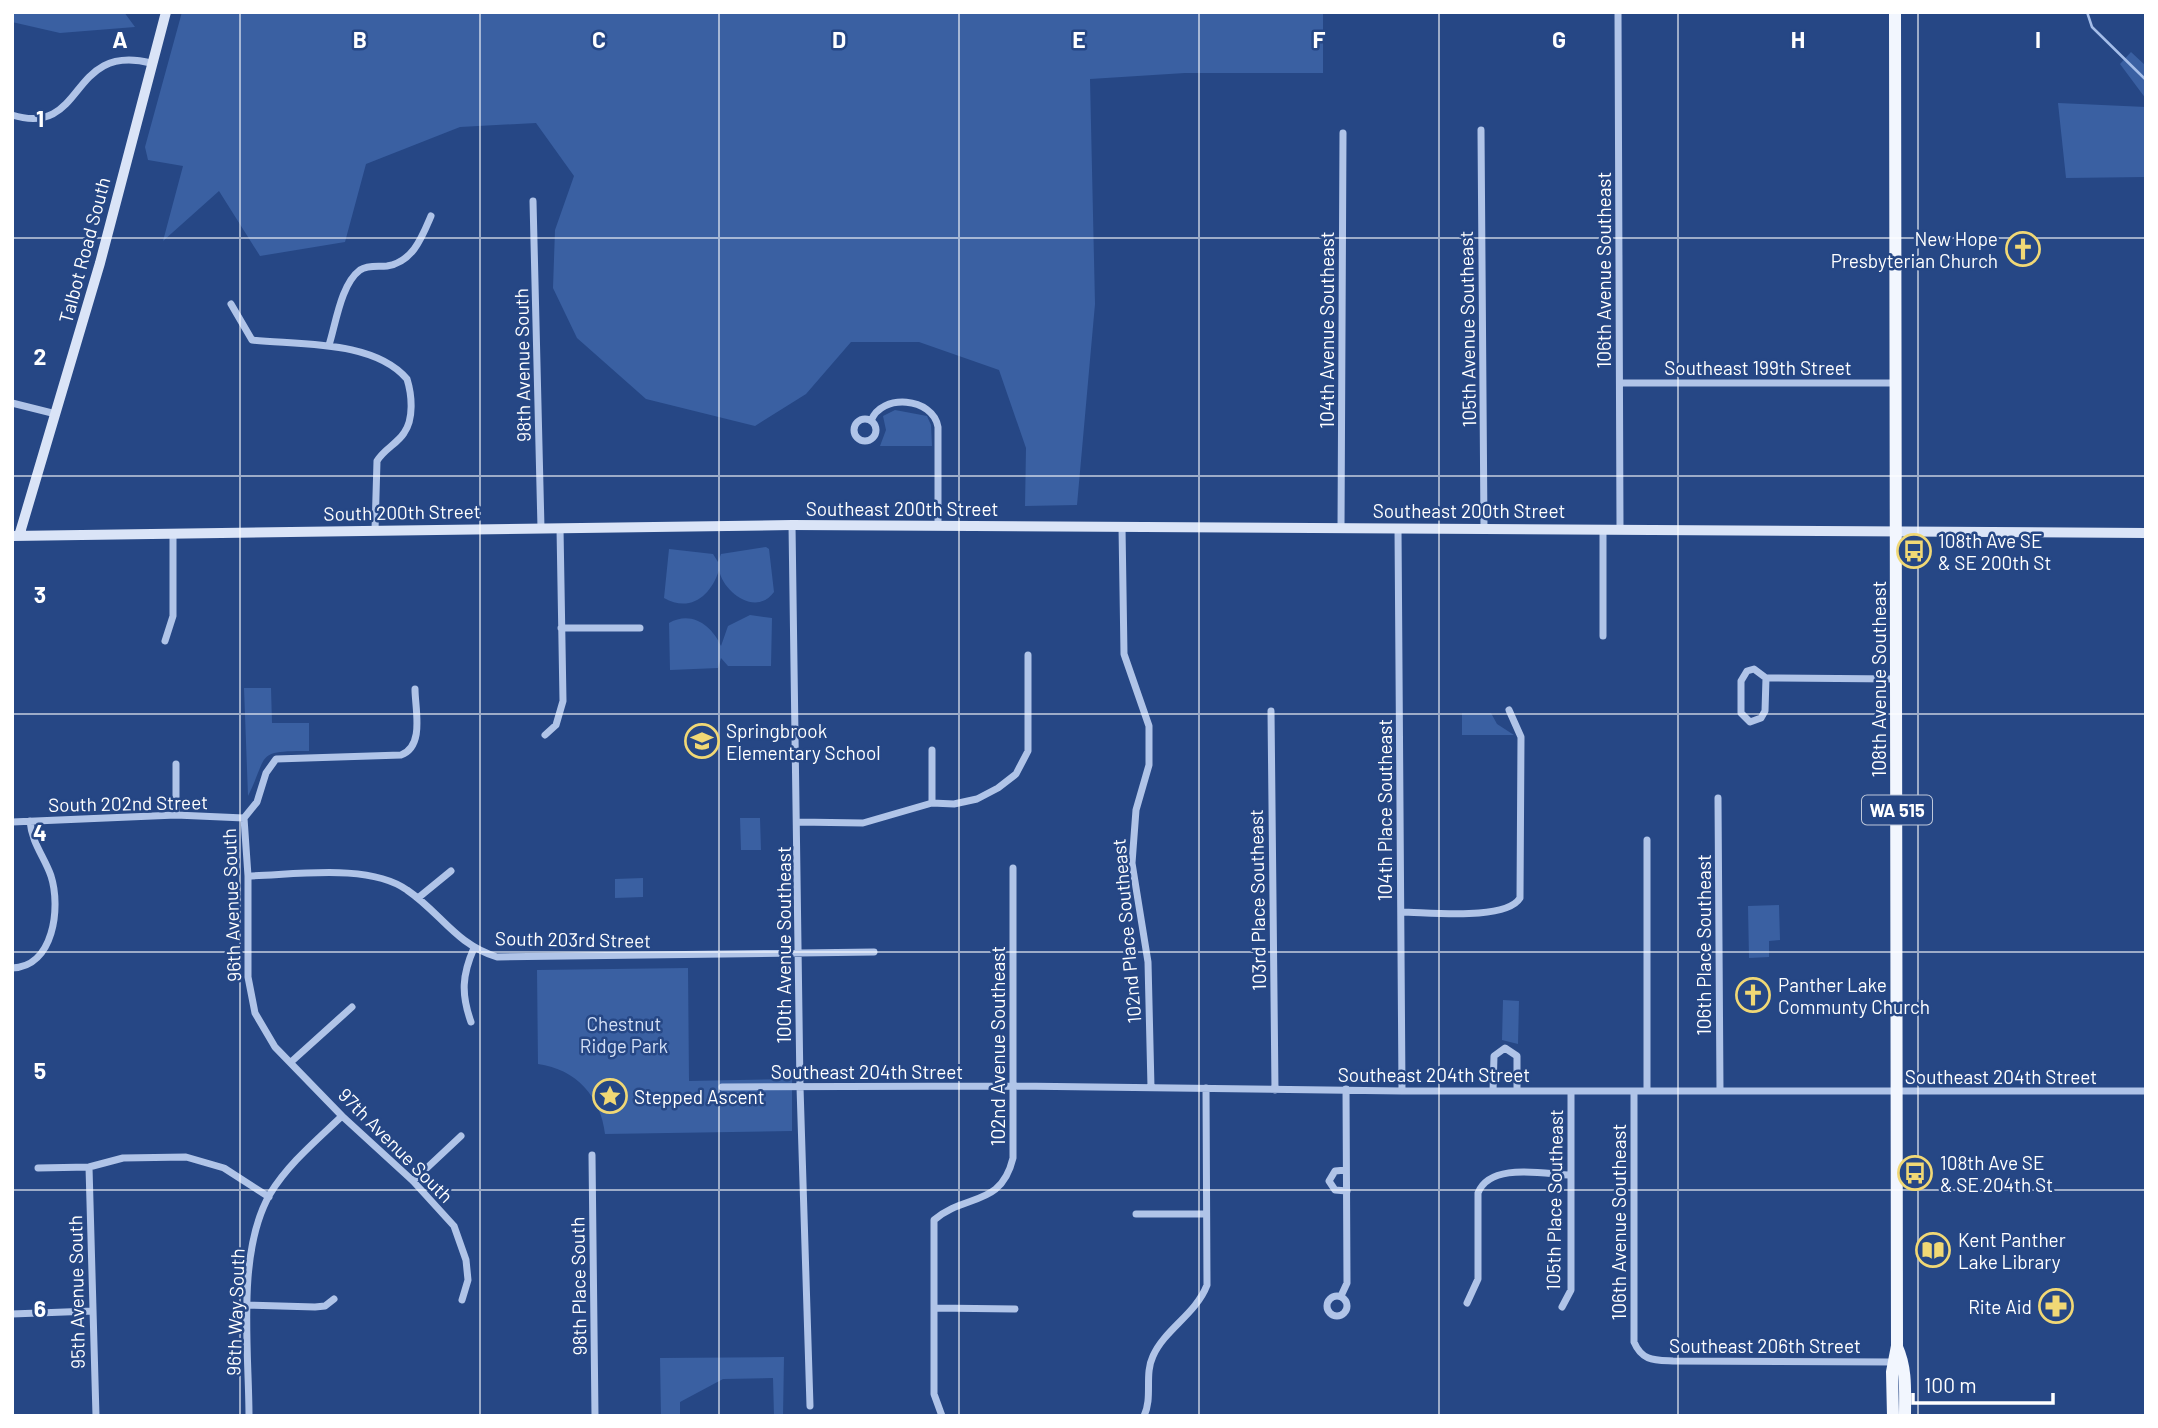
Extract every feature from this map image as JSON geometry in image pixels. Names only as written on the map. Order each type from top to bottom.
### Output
[{"type":"main road","name":"108th Avenue Southeast","points":[[1894,1416],[1894,1362],[1897,1346],[1898,530],[1895,12]]},
{"type":"main road","name":"108th Avenue Southeast","points":[[1897,1346],[1903,1359],[1905,1416]]},
{"type":"street","name":"Talbot Road South","points":[[16,536],[56,414],[100,262],[166,12]]},
{"type":"street","name":"106th Avenue Southeast","points":[[1618,12],[1619,528]]},
{"type":"street","points":[[12,115],[32,120],[46,118],[71,100],[102,65],[111,60],[132,58],[151,63]]},
{"type":"street","name":"105th Avenue Southeast","points":[[1481,130],[1485,528]]},
{"type":"street","name":"104th Avenue Southeast","points":[[1341,527],[1342,134]]},
{"type":"street","name":"98th Avenue South","points":[[533,201],[541,528]]},
{"type":"street","points":[[329,345],[352,279],[360,270],[395,265],[410,255],[420,242],[431,216]]},
{"type":"street","points":[[231,304],[252,340],[329,345],[390,364],[401,371],[410,386],[409,423],[404,434],[377,461],[375,530]]},
{"type":"street","name":"Southeast 199th Street","points":[[1620,383],[1897,383]]},
{"type":"street","points":[[12,402],[56,414]]},
{"type":"street","points":[[871,421],[878,409],[891,403],[920,404],[936,416],[939,427],[938,525]]},
{"type":"street","name":"Southeast 200th Street","points":[[792,525],[2146,533]]},
{"type":"street","name":"South 200th Street","points":[[16,536],[792,525]]},
{"type":"street","name":"100th Avenue Southeast","points":[[792,525],[800,1087],[810,1406]]},
{"type":"street","points":[[545,735],[556,725],[563,701],[560,527]]},
{"type":"street","name":"102nd Place Southeast","points":[[1122,527],[1124,654],[1149,726],[1149,765],[1136,810],[1132,850],[1149,971],[1151,1087]]},
{"type":"street","name":"104th Place Southeast","points":[[1398,528],[1402,1091]]},
{"type":"street","points":[[1603,528],[1603,636]]},
{"type":"street","points":[[165,641],[173,616],[173,534]]},
{"type":"street","points":[[561,628],[640,628]]},
{"type":"street","points":[[798,822],[863,823],[932,803],[954,804],[977,799],[1016,774],[1028,751],[1028,655]]},
{"type":"street","points":[[1766,678],[1765,711],[1761,718],[1750,722],[1741,713],[1742,675],[1754,669],[1766,678],[1897,679]]},
{"type":"street","points":[[244,818],[257,802],[266,773],[276,759],[401,755],[413,748],[416,740],[415,689]]},
{"type":"street","points":[[1401,912],[1499,912],[1516,905],[1522,886],[1521,737],[1509,710]]},
{"type":"street","name":"103rd Place Southeast","points":[[1271,711],[1275,1090]]},
{"type":"street","points":[[932,750],[932,803]]},
{"type":"street","points":[[176,764],[176,815]]},
{"type":"street","name":"106th Place Southeast","points":[[1718,799],[1720,1090]]},
{"type":"street","name":"South 202nd Street","points":[[12,822],[176,815],[244,818]]},
{"type":"street","name":"96th Avenue South","points":[[244,818],[248,876],[248,977],[251,996],[263,1029],[291,1062]]},
{"type":"street","points":[[12,968],[29,965],[49,942],[52,879],[32,839],[30,821]]},
{"type":"street","points":[[1647,840],[1647,1091]]},
{"type":"street","name":"102nd Avenue Southeast","points":[[934,1308],[934,1220],[944,1211],[989,1196],[1009,1173],[1013,1158],[1013,868]]},
{"type":"street","points":[[418,898],[451,871]]},
{"type":"street","name":"South 203rd Street","points":[[248,876],[370,875],[394,882],[418,898],[458,938],[496,957],[874,952]]},
{"type":"street","points":[[471,1022],[463,990],[465,969],[474,948]]},
{"type":"street","points":[[291,1062],[352,1007]]},
{"type":"street","points":[[1493,1091],[1494,1056],[1505,1048],[1517,1056],[1517,1091]]},
{"type":"street","name":"97th Avenue South","points":[[291,1062],[342,1116],[413,1181],[460,1236],[468,1271],[462,1300]]},
{"type":"street","name":"Southeast 204th Street","points":[[722,1087],[2146,1091]]},
{"type":"street","points":[[1144,1416],[1149,1402],[1151,1359],[1157,1348],[1197,1304],[1207,1285],[1206,1088]]},
{"type":"street","points":[[1341,1296],[1347,1283],[1346,1089]]},
{"type":"street","name":"105th Place Southeast","points":[[1562,1307],[1572,1290],[1571,1091]]},
{"type":"street","name":"106th Avenue Southeast","points":[[1634,1091],[1634,1342],[1639,1353]]},
{"type":"street","name":"96th Way South","points":[[248,1416],[248,1305],[254,1236],[269,1197],[287,1170],[342,1116]]},
{"type":"street","points":[[413,1181],[461,1136]]},
{"type":"street","name":"98th Place South","points":[[592,1155],[595,1416]]},
{"type":"street","points":[[38,1168],[89,1167],[123,1158],[201,1159],[238,1175],[269,1197]]},
{"type":"street","name":"95th Avenue South","points":[[89,1167],[96,1416]]},
{"type":"street","points":[[1346,1170],[1335,1171],[1329,1181],[1335,1190],[1346,1191]]},
{"type":"street","points":[[1467,1303],[1478,1279],[1478,1193],[1485,1181],[1497,1174],[1571,1175]]},
{"type":"street","points":[[1136,1214],[1206,1214]]},
{"type":"street","points":[[248,1305],[315,1307],[325,1306],[334,1299]]},
{"type":"street","points":[[941,1415],[934,1394],[934,1308],[1015,1309]]},
{"type":"street","points":[[12,1314],[91,1311]]},
{"type":"street","name":"Southeast 206th Street","points":[[1639,1353],[1647,1359],[1665,1361],[1894,1362]]},
{"type":"green space","points":[[12,12],[124,12],[135,27],[60,33],[12,22]]},
{"type":"green space","points":[[182,12],[1323,12],[1323,73],[1185,73],[1090,79],[1095,304],[1077,505],[1025,506],[1026,448],[999,370],[919,342],[851,342],[806,394],[755,426],[646,399],[577,338],[553,288],[555,230],[574,176],[536,123],[460,127],[366,164],[345,242],[260,256],[219,191],[163,241],[183,166],[148,160],[145,147]]},
{"type":"green space","points":[[2131,52],[2146,66],[2146,99],[2120,64]]},
{"type":"green space","points":[[2058,103],[2146,107],[2146,177],[2066,178]]},
{"type":"green space","points":[[895,410],[927,416],[931,425],[932,446],[880,446],[886,430],[883,416]]},
{"type":"green space","points":[[766,547],[769,549],[774,592],[767,599],[750,602],[741,599],[727,586],[719,570],[711,587],[691,603],[682,604],[664,598],[669,549],[713,554],[718,562],[721,554]]},
{"type":"green space","points":[[750,615],[772,618],[771,666],[728,666],[721,658],[718,668],[670,670],[669,623],[686,618],[700,622],[712,632],[721,646],[728,626]]},
{"type":"green space","points":[[244,688],[271,688],[272,723],[309,723],[309,751],[271,754],[262,763],[248,796]]},
{"type":"green space","points":[[1462,713],[1491,713],[1497,724],[1514,735],[1462,735]]},
{"type":"green space","points":[[740,818],[760,818],[761,850],[741,850]]},
{"type":"green space","points":[[643,878],[643,897],[615,898],[615,879]]},
{"type":"green space","points":[[1779,905],[1780,940],[1769,941],[1769,957],[1749,958],[1748,906]]},
{"type":"green space","name":"Chestnut Ridge Park","points":[[688,968],[689,1081],[792,1079],[792,1131],[605,1134],[598,1108],[584,1087],[564,1072],[538,1064],[537,970]]},
{"type":"green space","points":[[1503,1000],[1519,1001],[1518,1044],[1502,1040]]},
{"type":"green space","points":[[784,1357],[783,1416],[774,1416],[773,1378],[723,1379],[680,1402],[680,1416],[661,1416],[660,1358]]},
{"type":"waterway","points":[[2087,12],[2092,27],[2146,80]]},
{"type":"place","name":"New Hope Presbyterian Church","points":[[2023,249]]},
{"type":"place","name":"108th Ave SE & SE 200th St","points":[[1914,551]]},
{"type":"place","name":"Springbrook Elementary School","points":[[702,741]]},
{"type":"place","name":"Panther Lake Communty Church","points":[[1753,995]]},
{"type":"place","name":"Stepped Ascent","points":[[610,1096]]},
{"type":"place","name":"108th Ave SE & SE 204th St","points":[[1915,1173]]},
{"type":"place","name":"Kent Panther Lake Library","points":[[1933,1250]]},
{"type":"place","name":"Rite Aid","points":[[2056,1306]]}]
